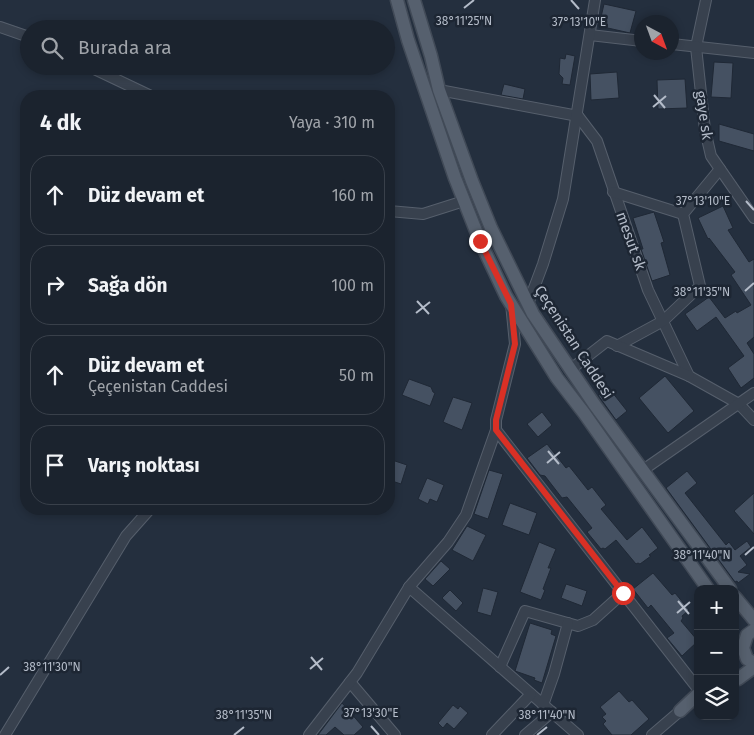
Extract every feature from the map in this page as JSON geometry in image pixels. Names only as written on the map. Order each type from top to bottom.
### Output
[{"type":"main road","name":"Çeçenistan Caddesi","points":[[397,0],[424,90],[464,201],[480,241],[511,304],[557,378],[584,413],[705,585]]},
{"type":"main road","name":"Çeçenistan Caddesi","points":[[414,0],[431,56],[438,90],[491,228],[528,304],[594,404],[727,585]]},
{"type":"main road","points":[[739,600],[754,609]]},
{"type":"main road","points":[[739,601],[754,620]]},
{"type":"main road","points":[[736,630],[744,640]]},
{"type":"main road","points":[[754,630],[744,640],[743,652],[747,659],[754,663]]},
{"type":"main road","points":[[739,677],[754,667]]},
{"type":"main road","points":[[739,679],[754,680]]},
{"type":"main road","points":[[680,711],[694,698]]},
{"type":"main road","points":[[680,711],[694,705]]},
{"type":"street","points":[[528,304],[543,264],[563,199],[578,116],[595,0]]},
{"type":"street","name":"gaye sk","points":[[706,0],[696,47],[705,130],[711,156],[754,218]]},
{"type":"street","points":[[0,27],[20,34]]},
{"type":"street","points":[[590,35],[634,40]]},
{"type":"street","points":[[679,45],[754,53]]},
{"type":"street","points":[[107,75],[138,90]]},
{"type":"street","points":[[438,90],[578,116]]},
{"type":"street","name":"mesut sk","points":[[578,116],[596,141],[648,290],[689,376]]},
{"type":"street","points":[[683,214],[720,169]]},
{"type":"street","points":[[613,192],[683,214]]},
{"type":"street","points":[[395,212],[422,214],[464,201]]},
{"type":"street","points":[[617,346],[663,320],[700,286],[683,214]]},
{"type":"street","points":[[309,735],[350,682],[409,587],[448,542],[466,515],[496,430],[496,420],[515,344],[511,304]]},
{"type":"street","points":[[515,344],[532,339]]},
{"type":"street","points":[[571,369],[607,342],[689,376],[739,404],[754,420]]},
{"type":"street","points":[[643,470],[754,394]]},
{"type":"street","points":[[496,430],[694,684]]},
{"type":"street","points":[[6,735],[126,536],[145,515]]},
{"type":"street","points":[[409,587],[578,735]]},
{"type":"street","points":[[500,667],[525,611],[578,626],[593,620],[623,593]]},
{"type":"street","points":[[543,705],[568,623]]},
{"type":"street","points":[[350,682],[396,735]]},
{"type":"street","points":[[492,735],[531,694]]},
{"type":"street","points":[[652,735],[680,711]]},
{"type":"street","points":[[525,735],[552,712]]},
{"type":"building","points":[[604,4],[636,11],[630,33],[599,26]]},
{"type":"building","points":[[566,54],[575,56],[570,85],[562,84],[563,78],[559,74],[560,58],[565,59]]},
{"type":"building","points":[[714,62],[733,63],[731,98],[711,97]]},
{"type":"building","points":[[617,72],[619,98],[591,100],[590,74]]},
{"type":"building","points":[[685,79],[687,108],[658,109],[657,80]]},
{"type":"building","points":[[504,84],[525,89],[523,99],[501,95]]},
{"type":"building","points":[[719,124],[754,134],[754,151],[719,141]]},
{"type":"building","points":[[723,206],[733,228],[728,230],[749,262],[754,259],[754,337],[747,343],[754,354],[754,378],[741,388],[728,368],[744,356],[716,317],[697,331],[685,314],[709,297],[725,318],[751,305],[731,275],[735,272],[708,239],[698,218]]},
{"type":"building","points":[[654,212],[664,242],[661,243],[670,275],[652,281],[633,218]]},
{"type":"building","points":[[665,376],[694,411],[668,433],[639,398]]},
{"type":"building","points":[[409,379],[431,387],[435,393],[430,406],[402,395]]},
{"type":"building","points":[[608,387],[627,411],[616,420],[598,395]]},
{"type":"building","points":[[453,397],[472,403],[462,430],[443,422]]},
{"type":"building","points":[[542,412],[552,425],[538,437],[527,424]]},
{"type":"building","points":[[547,444],[566,468],[569,466],[588,490],[592,487],[606,505],[601,509],[627,540],[642,527],[658,548],[649,555],[651,556],[640,564],[636,564],[616,540],[605,549],[601,549],[587,532],[592,528],[567,497],[562,498],[545,476],[540,475],[527,458]]},
{"type":"building","points":[[395,461],[407,465],[401,484],[395,482]]},
{"type":"building","points":[[489,470],[503,474],[488,519],[474,514]]},
{"type":"building","points":[[687,471],[697,483],[685,493],[726,545],[729,542],[735,550],[747,541],[751,547],[740,556],[747,565],[738,572],[750,574],[738,583],[737,581],[735,582],[666,488]]},
{"type":"building","points":[[427,478],[444,485],[437,502],[430,499],[428,504],[418,499]]},
{"type":"building","points":[[754,493],[754,534],[734,511]]},
{"type":"building","points":[[510,503],[537,513],[529,535],[502,525]]},
{"type":"building","points":[[467,526],[486,535],[473,561],[452,550]]},
{"type":"building","points":[[539,542],[556,549],[548,568],[551,568],[541,600],[520,592]]},
{"type":"building","points":[[441,561],[450,569],[433,586],[425,579]]},
{"type":"building","points":[[653,573],[672,595],[675,593],[689,610],[682,616],[681,621],[694,636],[694,645],[682,656],[667,638],[674,633],[651,605],[648,608],[633,589]]},
{"type":"building","points":[[566,584],[587,591],[582,606],[561,598]]},
{"type":"building","points":[[483,588],[498,592],[491,616],[477,612]]},
{"type":"building","points":[[450,590],[463,603],[456,611],[442,598]]},
{"type":"building","points":[[530,623],[552,630],[551,634],[556,636],[542,683],[534,680],[535,678],[515,671]]},
{"type":"building","points":[[619,691],[629,702],[632,700],[649,719],[631,735],[612,735],[603,724],[606,721],[602,717],[606,714],[600,707]]},
{"type":"building","points":[[342,703],[363,727],[354,735],[344,735],[335,727],[326,735],[318,735]]},
{"type":"building","points":[[453,705],[458,709],[460,706],[468,713],[454,729],[447,723],[443,728],[438,723]]},
{"type":"route","points":[[480,241],[511,304],[515,344],[496,420],[496,430],[623,593]]}]
